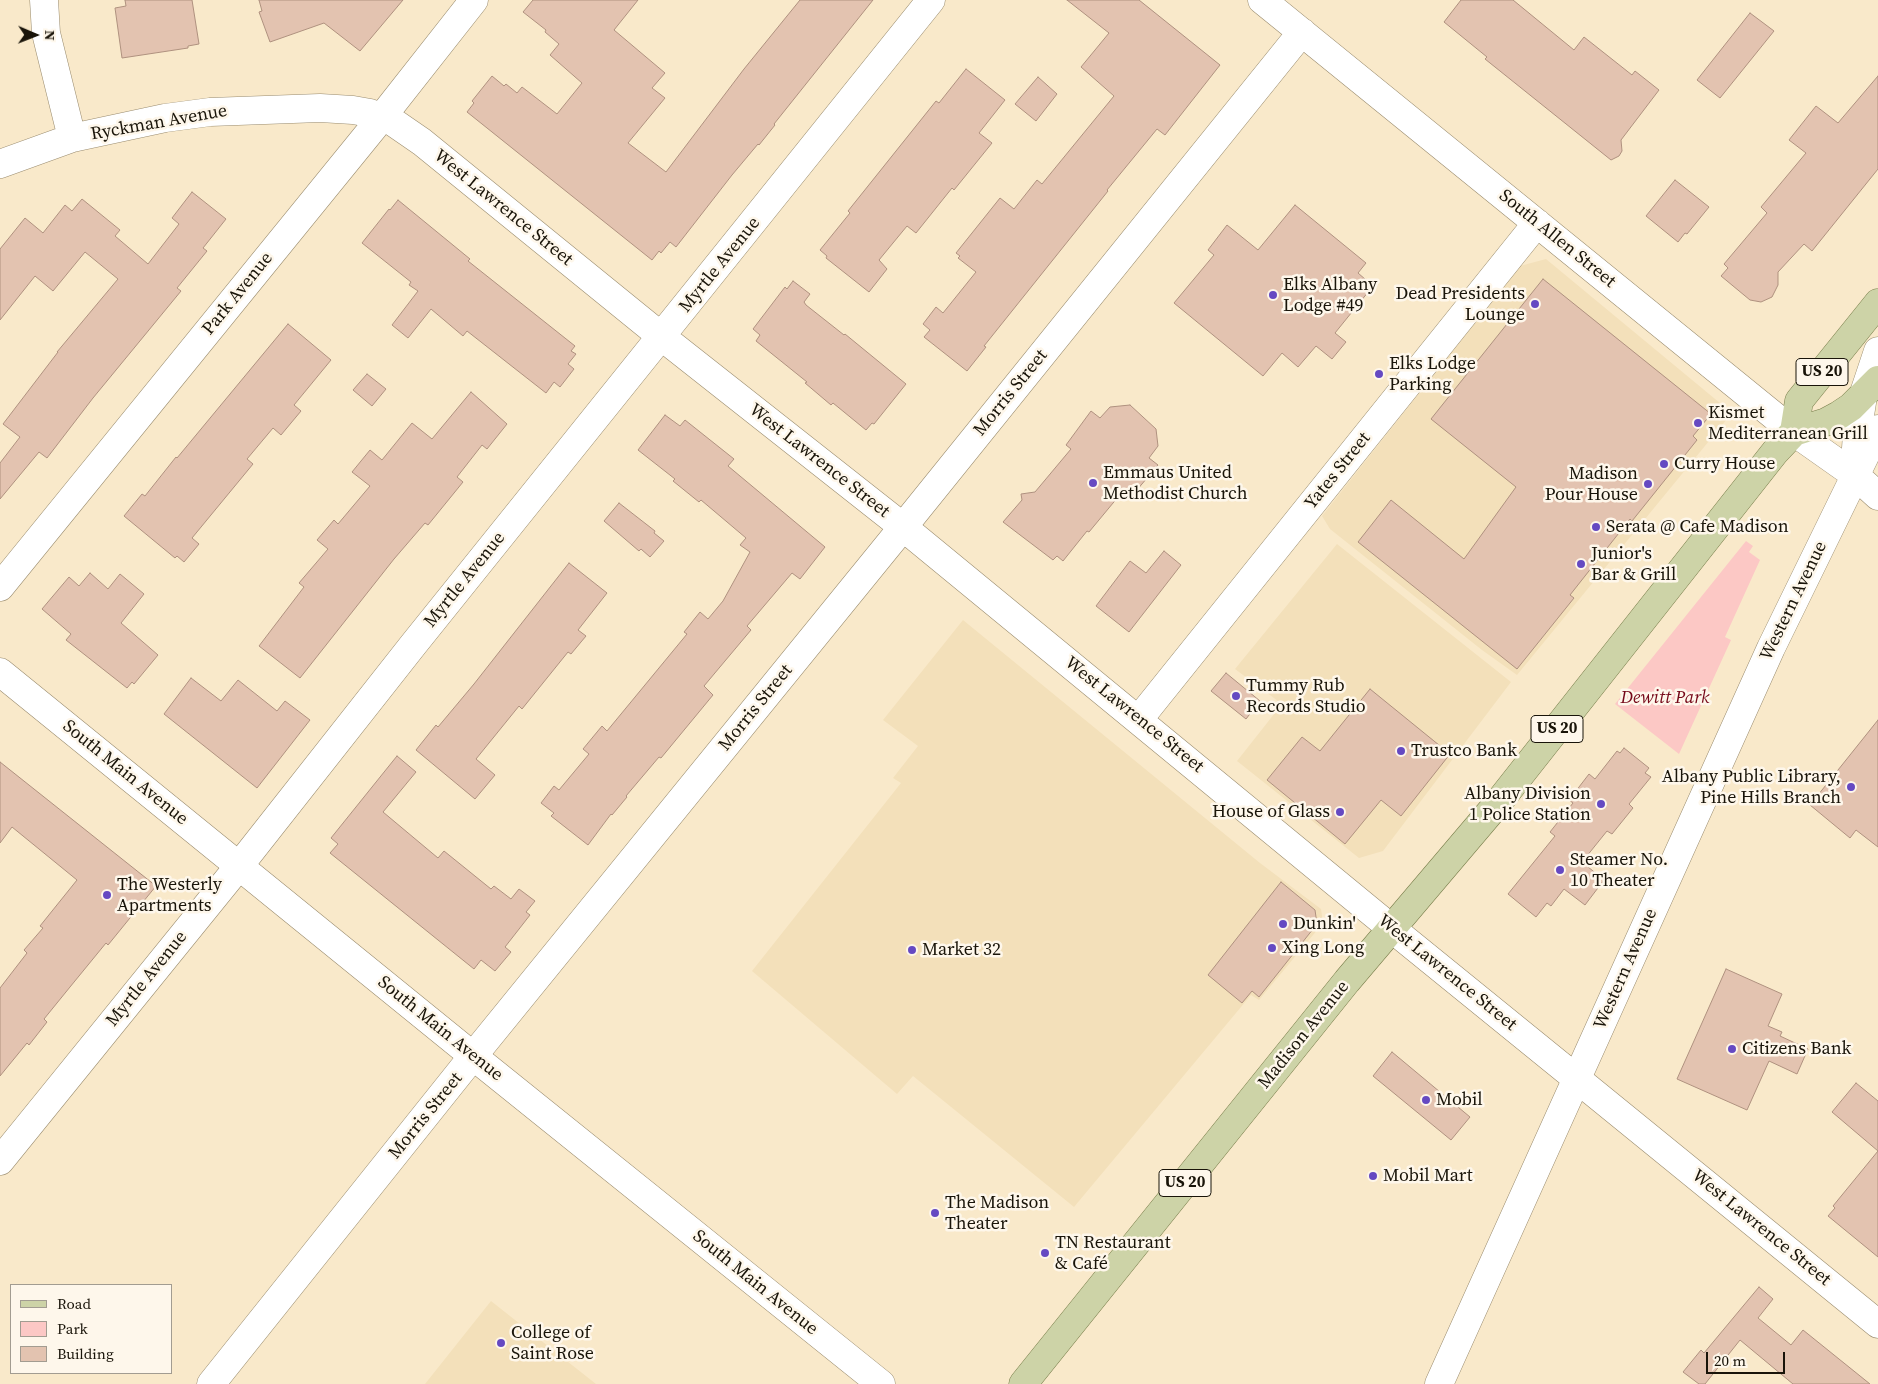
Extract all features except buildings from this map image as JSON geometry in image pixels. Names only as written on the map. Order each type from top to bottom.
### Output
[{"type":"main road","name":"US 20","points":[[1794,432],[1798,401],[1878,303]]},
{"type":"main road","name":"Madison Avenue","points":[[1023,1384],[1391,928],[1498,803],[1656,606],[1775,452],[1794,432],[1826,422],[1851,407],[1870,388]]},
{"type":"street","points":[[44,0],[46,33],[72,138]]},
{"type":"street","name":"Park Avenue","points":[[0,587],[382,117],[474,0]]},
{"type":"street","name":"Myrtle Avenue","points":[[0,1161],[239,866],[413,645],[931,0]]},
{"type":"street","name":"South Allen Street","points":[[1262,0],[1794,432],[1854,475],[1878,496]]},
{"type":"street","name":"Morris Street","points":[[211,1384],[1302,32]]},
{"type":"street","name":"Ryckman Avenue","points":[[0,164],[72,138],[165,118],[239,110],[320,108],[353,110],[382,117]]},
{"type":"street","name":"West Lawrence Street","points":[[382,117],[405,129],[422,142],[662,337],[903,527],[1391,928],[1878,1324]]},
{"type":"street","name":"Yates Street","points":[[1139,720],[1538,223]]},
{"type":"street","name":"Western Avenue","points":[[1854,475],[1856,434],[1870,388],[1878,351]]},
{"type":"street","name":"Western Avenue","points":[[1439,1384],[1771,648],[1878,429]]},
{"type":"street","name":"South Main Avenue","points":[[0,672],[881,1384]]},
{"type":"shaded area","points":[[1546,259],[1732,413],[1517,675],[1482,650],[1330,529],[1322,516],[1520,266]]},
{"type":"shaded area","points":[[1337,544],[1511,682],[1383,851],[1359,858],[1237,761],[1282,704],[1235,669]]},
{"type":"shaded area","points":[[963,620],[1260,863],[1321,909],[1323,923],[1259,1000],[1251,995],[1074,1207],[913,1076],[897,1094],[752,971],[901,783],[893,778],[918,746],[883,720]]},
{"type":"shaded area","name":"College of Saint Rose","points":[[491,1301],[596,1384],[425,1384]]},
{"type":"green space","name":"Dewitt Park","points":[[1746,541],[1753,546],[1749,552],[1760,560],[1725,637],[1731,640],[1679,754],[1615,704]]},
{"type":"place","name":"Elks Albany Lodge #49","points":[[1273,295]]},
{"type":"place","name":"Dead Presidents Lounge","points":[[1535,304]]},
{"type":"place","name":"Elks Lodge Parking","points":[[1379,374]]},
{"type":"place","name":"Kismet Mediterranean Grill","points":[[1698,423]]},
{"type":"place","name":"Curry House","points":[[1664,464]]},
{"type":"place","name":"Emmaus United Methodist Church","points":[[1093,483]]},
{"type":"place","name":"Madison Pour House","points":[[1648,484]]},
{"type":"place","name":"Serata @ Cafe Madison","points":[[1596,527]]},
{"type":"place","name":"Junior's Bar & Grill","points":[[1581,564]]},
{"type":"place","name":"Tummy Rub Records Studio","points":[[1236,696]]},
{"type":"place","name":"Trustco Bank","points":[[1401,751]]},
{"type":"place","name":"Albany Public Library, Pine Hills Branch","points":[[1851,787]]},
{"type":"place","name":"Albany Division 1 Police Station","points":[[1601,804]]},
{"type":"place","name":"House of Glass","points":[[1340,812]]},
{"type":"place","name":"Steamer No. 10 Theater","points":[[1560,870]]},
{"type":"place","name":"The Westerly Apartments","points":[[107,895]]},
{"type":"place","name":"Dunkin'","points":[[1283,924]]},
{"type":"place","name":"Xing Long","points":[[1272,948]]},
{"type":"place","name":"Market 32","points":[[912,950]]},
{"type":"place","name":"Citizens Bank","points":[[1732,1049]]},
{"type":"place","name":"Mobil","points":[[1426,1100]]},
{"type":"place","name":"Mobil Mart","points":[[1373,1176]]},
{"type":"place","name":"The Madison Theater","points":[[935,1213]]},
{"type":"place","name":"TN Restaurant & Café","points":[[1045,1253]]},
{"type":"place","name":"College of Saint Rose","points":[[501,1343]]}]
